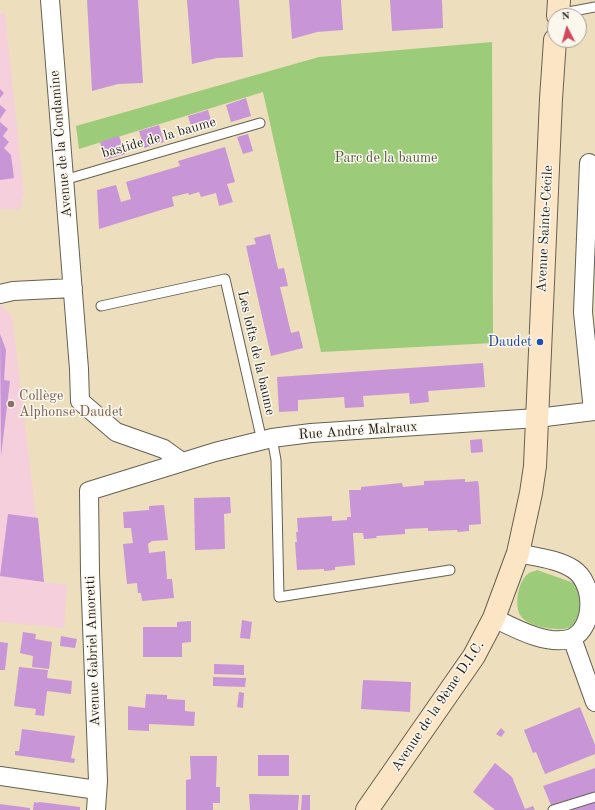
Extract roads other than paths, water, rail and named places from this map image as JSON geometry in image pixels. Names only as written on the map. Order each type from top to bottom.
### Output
[{"type":"main road","name":"Avenue Sainte-Cécile","points":[[537,418],[550,107],[554,48]]},
{"type":"main road","points":[[518,554],[535,466],[537,418]]},
{"type":"main road","name":"Avenue de la 9ème D.I.C.","points":[[367,810],[474,656],[494,618],[518,554]]},
{"type":"street","name":"Avenue de la Condamine","points":[[50,0],[73,288]]},
{"type":"street","points":[[589,163],[583,312],[594,411]]},
{"type":"street","points":[[0,294],[13,291],[73,288],[80,401],[116,432],[164,449],[182,462]]},
{"type":"street","name":"Rue André Malraux","points":[[89,491],[214,452],[267,439],[311,433],[537,418],[594,411]]},
{"type":"street","name":"Avenue Gabriel Amoretti","points":[[89,491],[90,573],[98,780],[96,810]]},
{"type":"street","points":[[494,618],[527,634],[550,639],[572,638],[581,632],[587,625],[592,610],[590,596],[585,581],[573,569],[557,562],[518,554]]},
{"type":"street","points":[[572,638],[590,678],[595,702]]},
{"type":"street","points":[[0,776],[97,790]]},
{"type":"lane","points":[[583,8],[595,7]]},
{"type":"lane","name":"bastide de la baume","points":[[64,180],[260,123]]},
{"type":"lane","name":"Les lofts de la baume","points":[[101,306],[225,279],[267,439]]},
{"type":"lane","points":[[267,439],[276,460],[279,597],[450,570]]},
{"type":"lane","points":[[552,810],[595,797]]},
{"type":"place","name":"Daudet","points":[[540,342]]},
{"type":"place","name":"Collège Alphonse Daudet","points":[[11,404]]},
{"type":"park label","name":"Parc de la baume","points":[[386,158]]}]
